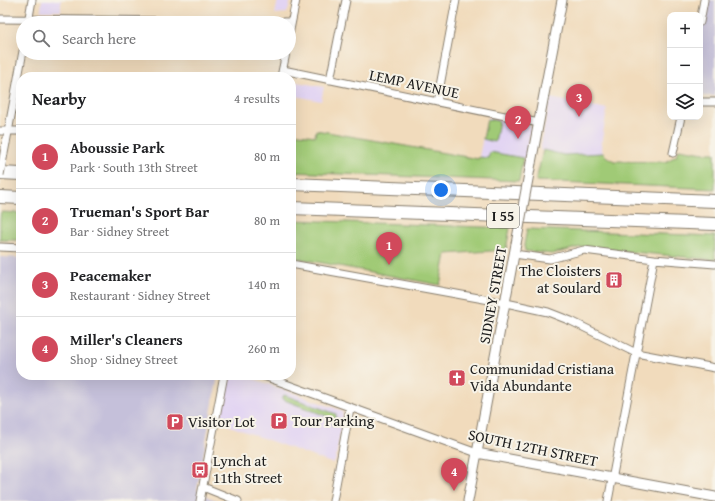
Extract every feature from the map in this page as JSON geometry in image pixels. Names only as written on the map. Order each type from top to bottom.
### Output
[{"type":"highway","points":[[0,174],[16,174]]},
{"type":"highway","name":"I 55","points":[[296,184],[715,201]]},
{"type":"highway","points":[[0,197],[16,198]]},
{"type":"highway","name":"I 55","points":[[296,208],[715,224]]},
{"type":"street","points":[[29,16],[32,0]]},
{"type":"street","points":[[293,16],[296,0]]},
{"type":"street","points":[[330,80],[346,0]]},
{"type":"street","points":[[437,102],[456,0]]},
{"type":"street","name":"SIDNEY STREET","points":[[468,501],[562,0]]},
{"type":"street","points":[[702,12],[704,0]]},
{"type":"street","points":[[0,19],[16,20]]},
{"type":"street","points":[[19,72],[21,60]]},
{"type":"street","points":[[282,72],[285,60]]},
{"type":"street","name":"LEMP AVENUE","points":[[296,75],[330,80],[539,123]]},
{"type":"street","points":[[0,174],[16,88]]},
{"type":"street","points":[[703,102],[715,102]]},
{"type":"street","points":[[672,153],[680,120]]},
{"type":"street","points":[[0,131],[16,131]]},
{"type":"street","points":[[0,247],[16,248]]},
{"type":"street","points":[[514,254],[550,259],[584,250],[654,259],[715,264]]},
{"type":"street","points":[[608,501],[654,259]]},
{"type":"street","points":[[296,265],[548,312],[571,321],[636,353],[715,368]]},
{"type":"street","points":[[200,501],[223,380]]},
{"type":"street","name":"SOUTH 12TH STREET","points":[[274,380],[477,453],[715,497]]},
{"type":"street","points":[[333,501],[350,408]]},
{"type":"street","points":[[202,486],[238,501]]},
{"type":"shaded area","points":[[42,0],[61,0],[61,11],[41,11]]},
{"type":"shaded area","points":[[278,0],[291,0],[287,13],[275,14]]},
{"type":"shaded area","points":[[707,0],[715,0],[715,96],[703,96],[703,23]]},
{"type":"shaded area","points":[[296,82],[324,87],[321,101],[296,96]]},
{"type":"shaded area","points":[[550,98],[607,109],[601,145],[603,153],[564,155],[540,150]]},
{"type":"shaded area","points":[[487,117],[531,126],[526,158],[490,152],[489,159],[479,157]]},
{"type":"shaded area","points":[[0,257],[16,258],[16,380],[217,380],[197,490],[210,498],[220,501],[0,501]]},
{"type":"shaded area","name":"Tour Parking","points":[[229,380],[257,380],[340,410],[343,417],[335,462],[331,463],[222,423],[221,417]]},
{"type":"green space","points":[[487,119],[499,121],[495,142],[483,139]]},
{"type":"green space","points":[[316,130],[478,159],[479,157],[488,158],[490,152],[523,158],[519,181],[296,172],[296,134],[315,136]]},
{"type":"green space","points":[[679,149],[704,153],[715,153],[715,189],[536,181],[543,150],[564,155],[603,153],[614,161],[666,162],[677,155]]},
{"type":"green space","points":[[1,212],[16,213],[16,240],[0,240]]},
{"type":"green space","points":[[296,220],[510,228],[506,250],[446,254],[440,285],[296,258]]},
{"type":"green space","points":[[527,229],[715,236],[715,260],[581,247],[552,254],[525,251],[524,245]]},
{"type":"green space","points":[[284,395],[336,414],[335,426],[332,425],[334,419],[282,399]]},
{"type":"place","name":"Peacemaker","points":[[579,117]]},
{"type":"place","name":"Trueman's Sport Bar","points":[[518,139]]},
{"type":"place","name":"Aboussie Park","points":[[389,265]]},
{"type":"place","name":"The Cloisters at Soulard","points":[[614,280]]},
{"type":"place","name":"Communidad Cristiana Vida Abundante","points":[[457,378]]},
{"type":"place","name":"Tour Parking","points":[[279,421]]},
{"type":"place","name":"Visitor Lot","points":[[175,422]]},
{"type":"place","name":"Lynch at 11th Street","points":[[200,470]]},
{"type":"place","name":"Miller's Cleaners","points":[[454,491]]}]
